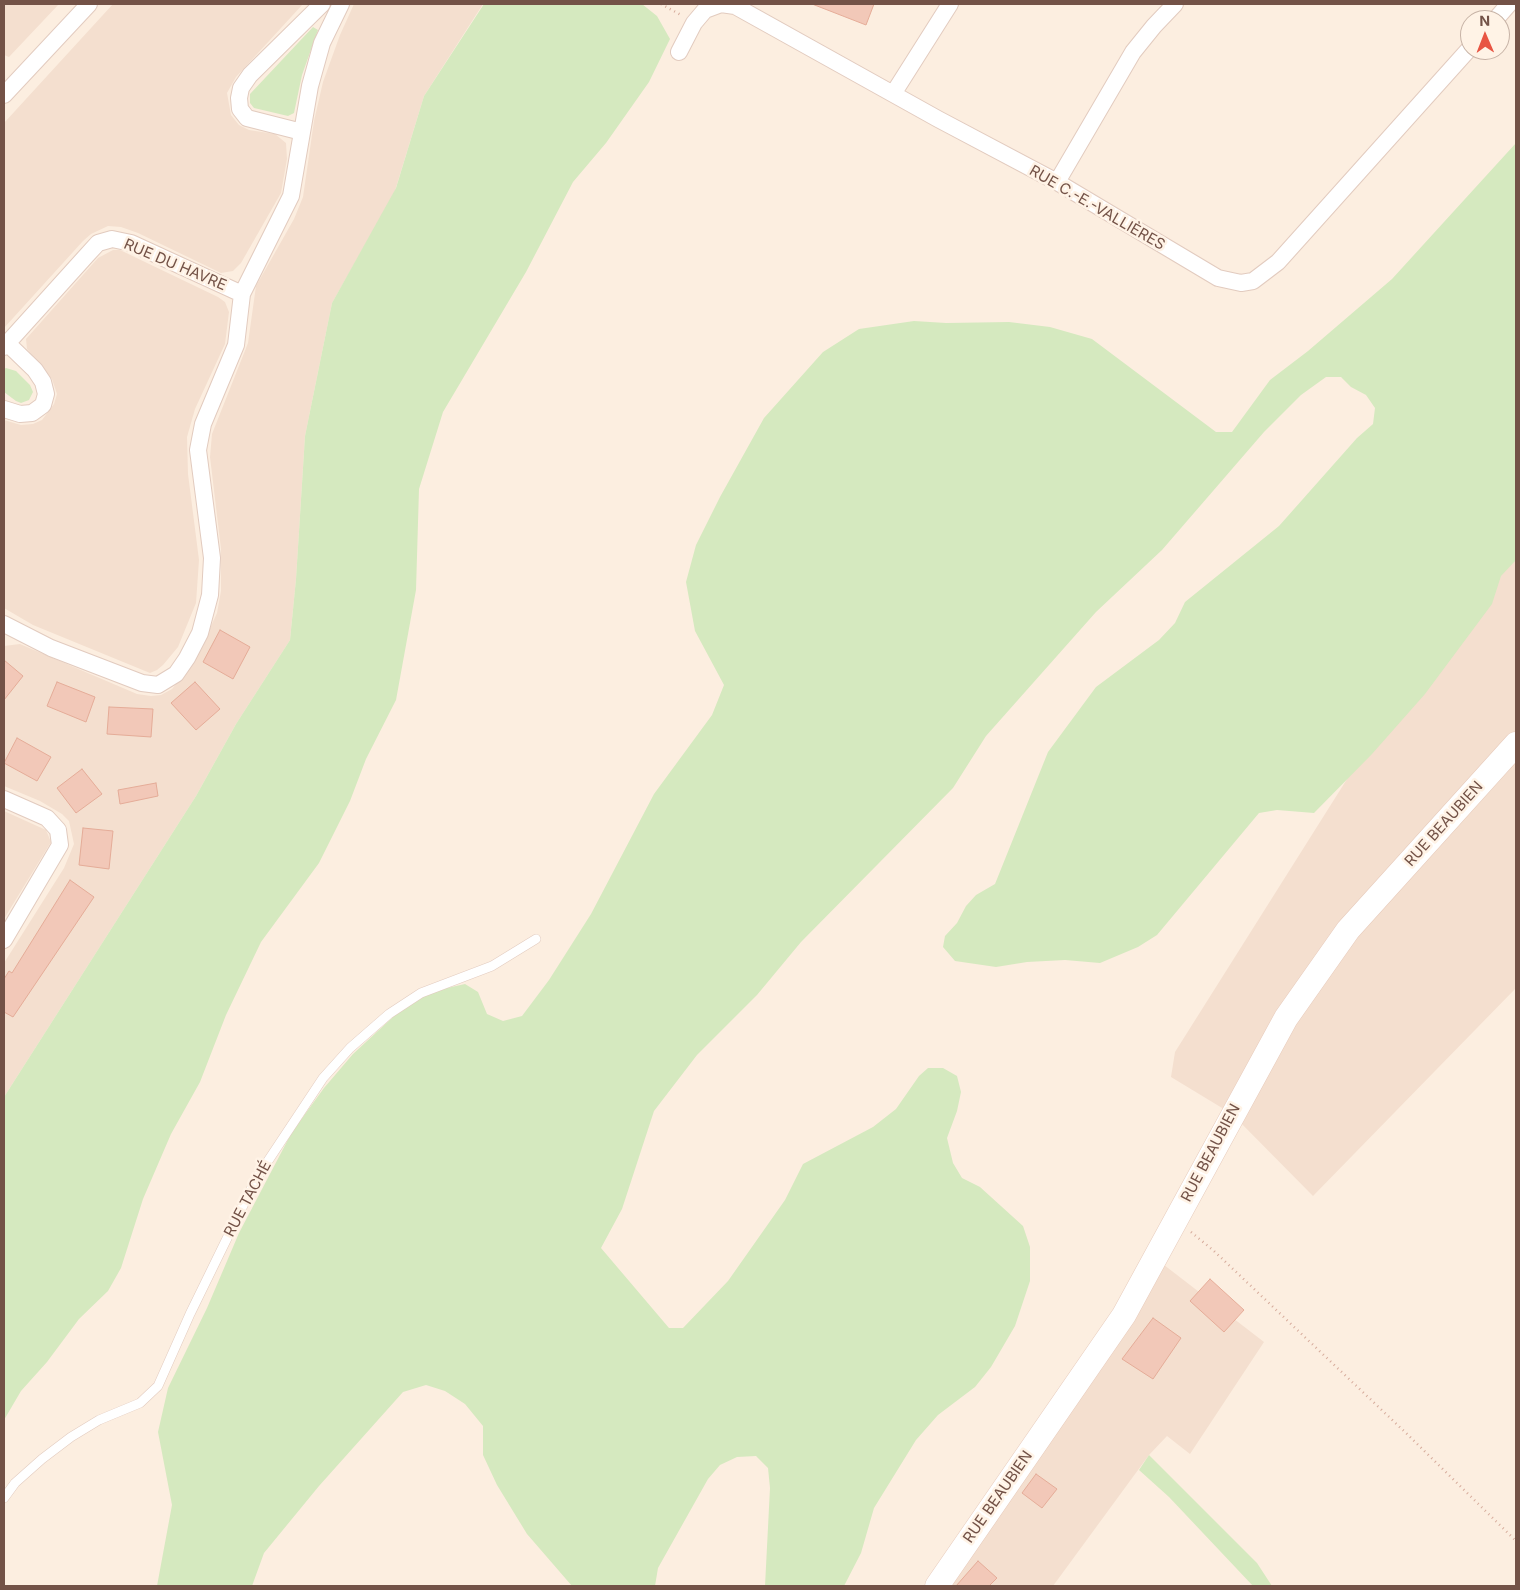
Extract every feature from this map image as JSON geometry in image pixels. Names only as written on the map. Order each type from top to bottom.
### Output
[{"type":"main road","name":"RUE BEAUBIEN","points":[[937,1586],[1124,1315],[1286,1018],[1348,930],[1516,744]]},
{"type":"street","points":[[4,95],[10,77],[89,4]]},
{"type":"street","points":[[302,132],[246,118],[240,109],[239,98],[241,88],[250,75],[322,4]]},
{"type":"street","points":[[4,624],[51,648],[142,683],[158,685],[176,674],[200,633],[210,595],[212,558],[198,450],[203,424],[236,345],[242,294],[290,196],[310,86],[322,42],[341,4]]},
{"type":"street","name":"RUE C.-E.-VALLIÈRES","points":[[679,52],[694,23],[710,7],[720,4],[735,6],[1057,182],[1218,278],[1241,283],[1253,281],[1278,262],[1460,59]]},
{"type":"street","points":[[893,94],[950,4]]},
{"type":"street","points":[[1057,182],[1133,52],[1175,4]]},
{"type":"street","name":"RUE DU HAVRE","points":[[6,345],[87,254],[98,243],[112,239],[131,243],[242,294]]},
{"type":"street","points":[[4,409],[20,414],[32,413],[43,405],[46,394],[43,382],[35,370],[6,345]]},
{"type":"street","points":[[4,799],[46,818],[58,830],[60,845],[46,872],[4,940]]},
{"type":"lane","name":"RUE TACHÉ","points":[[4,1498],[15,1483],[42,1459],[99,1420],[140,1403],[158,1386],[256,1179],[323,1078],[350,1048],[389,1014],[421,993],[492,966],[536,939]]},
{"type":"path","points":[[660,4],[694,23]]},
{"type":"path","points":[[1174,1221],[1214,1250],[1516,1541]]},
{"type":"shaded area","points":[[4,4],[59,4],[9,57],[4,55]]},
{"type":"shaded area","points":[[113,4],[303,4],[236,77],[227,93],[231,115],[239,125],[249,130],[275,134],[286,143],[287,159],[281,193],[241,263],[233,271],[221,273],[138,233],[121,227],[108,226],[91,234],[83,241],[4,328],[4,123]]},
{"type":"shaded area","points":[[354,4],[483,4],[424,96],[394,194],[332,303],[305,436],[296,579],[290,640],[236,724],[196,796],[4,1097],[4,963],[64,868],[74,844],[69,821],[62,814],[40,801],[4,786],[4,646],[20,644],[137,694],[151,696],[161,695],[172,689],[195,661],[217,613],[221,591],[221,549],[210,457],[212,434],[248,343],[256,286],[294,219],[303,197],[314,121],[323,82],[340,35]]},
{"type":"shaded area","points":[[113,250],[120,250],[218,297],[225,302],[229,312],[225,344],[195,409],[187,437],[188,474],[199,560],[196,603],[178,647],[163,665],[150,673],[33,625],[4,608],[4,420],[21,425],[33,424],[42,420],[54,404],[57,394],[52,379],[27,349],[26,339],[98,258]]},
{"type":"shaded area","points":[[1516,511],[1516,988],[1313,1196],[1232,1114],[1171,1077],[1175,1052]]},
{"type":"shaded area","points":[[4,811],[46,830],[51,842],[4,919]]},
{"type":"shaded area","points":[[1155,1258],[1264,1342],[1190,1454],[1167,1436],[1149,1455],[1053,1586],[937,1586]]},
{"type":"green space","points":[[484,4],[642,4],[657,16],[670,39],[649,82],[606,143],[573,182],[526,272],[443,412],[419,489],[416,590],[396,700],[366,759],[350,801],[319,863],[261,942],[226,1015],[200,1082],[171,1134],[143,1199],[121,1268],[108,1291],[79,1319],[47,1362],[21,1391],[4,1420],[4,1097],[196,796],[236,724],[290,640],[296,579],[305,436],[332,303],[396,188],[424,96]]},
{"type":"green space","points":[[313,27],[318,30],[302,75],[294,113],[288,116],[254,108],[250,103],[250,94]]},
{"type":"green space","points":[[1516,143],[1516,560],[1501,576],[1492,604],[1425,694],[1372,754],[1314,813],[1277,810],[1259,813],[1157,935],[1138,947],[1100,963],[1065,960],[1027,962],[996,967],[955,961],[943,947],[945,936],[957,923],[966,906],[976,895],[995,884],[1048,752],[1096,687],[1159,640],[1175,623],[1185,602],[1279,526],[1357,438],[1373,424],[1375,408],[1366,395],[1351,387],[1341,377],[1326,377],[1301,395],[1264,432],[1162,550],[1096,612],[986,736],[953,788],[801,942],[757,995],[697,1055],[654,1111],[622,1209],[601,1248],[669,1328],[683,1328],[728,1281],[785,1200],[803,1164],[873,1127],[896,1109],[919,1076],[928,1068],[943,1068],[957,1076],[961,1092],[957,1111],[947,1138],[953,1163],[962,1178],[980,1187],[1023,1226],[1030,1247],[1030,1281],[1015,1326],[991,1367],[975,1387],[938,1415],[916,1440],[874,1508],[861,1553],[844,1586],[765,1586],[770,1488],[768,1468],[756,1456],[737,1457],[720,1465],[708,1479],[658,1568],[655,1586],[572,1586],[527,1534],[497,1485],[483,1455],[483,1426],[465,1404],[445,1391],[426,1385],[403,1392],[319,1486],[264,1553],[252,1586],[157,1586],[172,1505],[158,1432],[168,1388],[207,1308],[239,1233],[292,1132],[324,1088],[353,1054],[406,1005],[438,990],[465,984],[478,992],[487,1014],[503,1021],[522,1016],[549,980],[591,914],[654,794],[712,715],[724,685],[695,631],[686,582],[696,545],[764,418],[823,352],[859,329],[914,321],[946,323],[1009,322],[1050,327],[1092,339],[1216,432],[1232,432],[1270,380],[1308,351],[1392,279]]},
{"type":"green space","points":[[4,369],[16,371],[30,385],[33,392],[29,400],[21,403],[4,392]]},
{"type":"green space","points":[[1149,1455],[1257,1563],[1272,1586],[1253,1586],[1169,1497],[1139,1470]]},
{"type":"building","points":[[812,4],[874,4],[866,25]]},
{"type":"building","points":[[220,630],[250,647],[233,679],[203,662]]},
{"type":"building","points":[[4,660],[23,676],[4,700]]},
{"type":"building","points":[[57,682],[95,697],[86,722],[47,706]]},
{"type":"building","points":[[195,682],[220,709],[196,730],[171,703]]},
{"type":"building","points":[[109,707],[153,709],[151,737],[107,734]]},
{"type":"building","points":[[17,738],[51,757],[37,781],[4,763]]},
{"type":"building","points":[[82,769],[102,794],[76,813],[57,788]]},
{"type":"building","points":[[156,783],[158,796],[120,804],[118,790]]},
{"type":"building","points":[[83,828],[113,831],[109,869],[79,865]]},
{"type":"building","points":[[70,880],[94,897],[13,1017],[4,1012],[4,979],[9,971],[12,973]]},
{"type":"building","points":[[1210,1279],[1244,1310],[1224,1332],[1190,1301]]},
{"type":"building","points":[[1153,1318],[1181,1338],[1153,1379],[1122,1359]]},
{"type":"building","points":[[1036,1474],[1057,1489],[1042,1508],[1022,1493]]},
{"type":"building","points":[[978,1561],[997,1578],[989,1586],[956,1586]]}]
